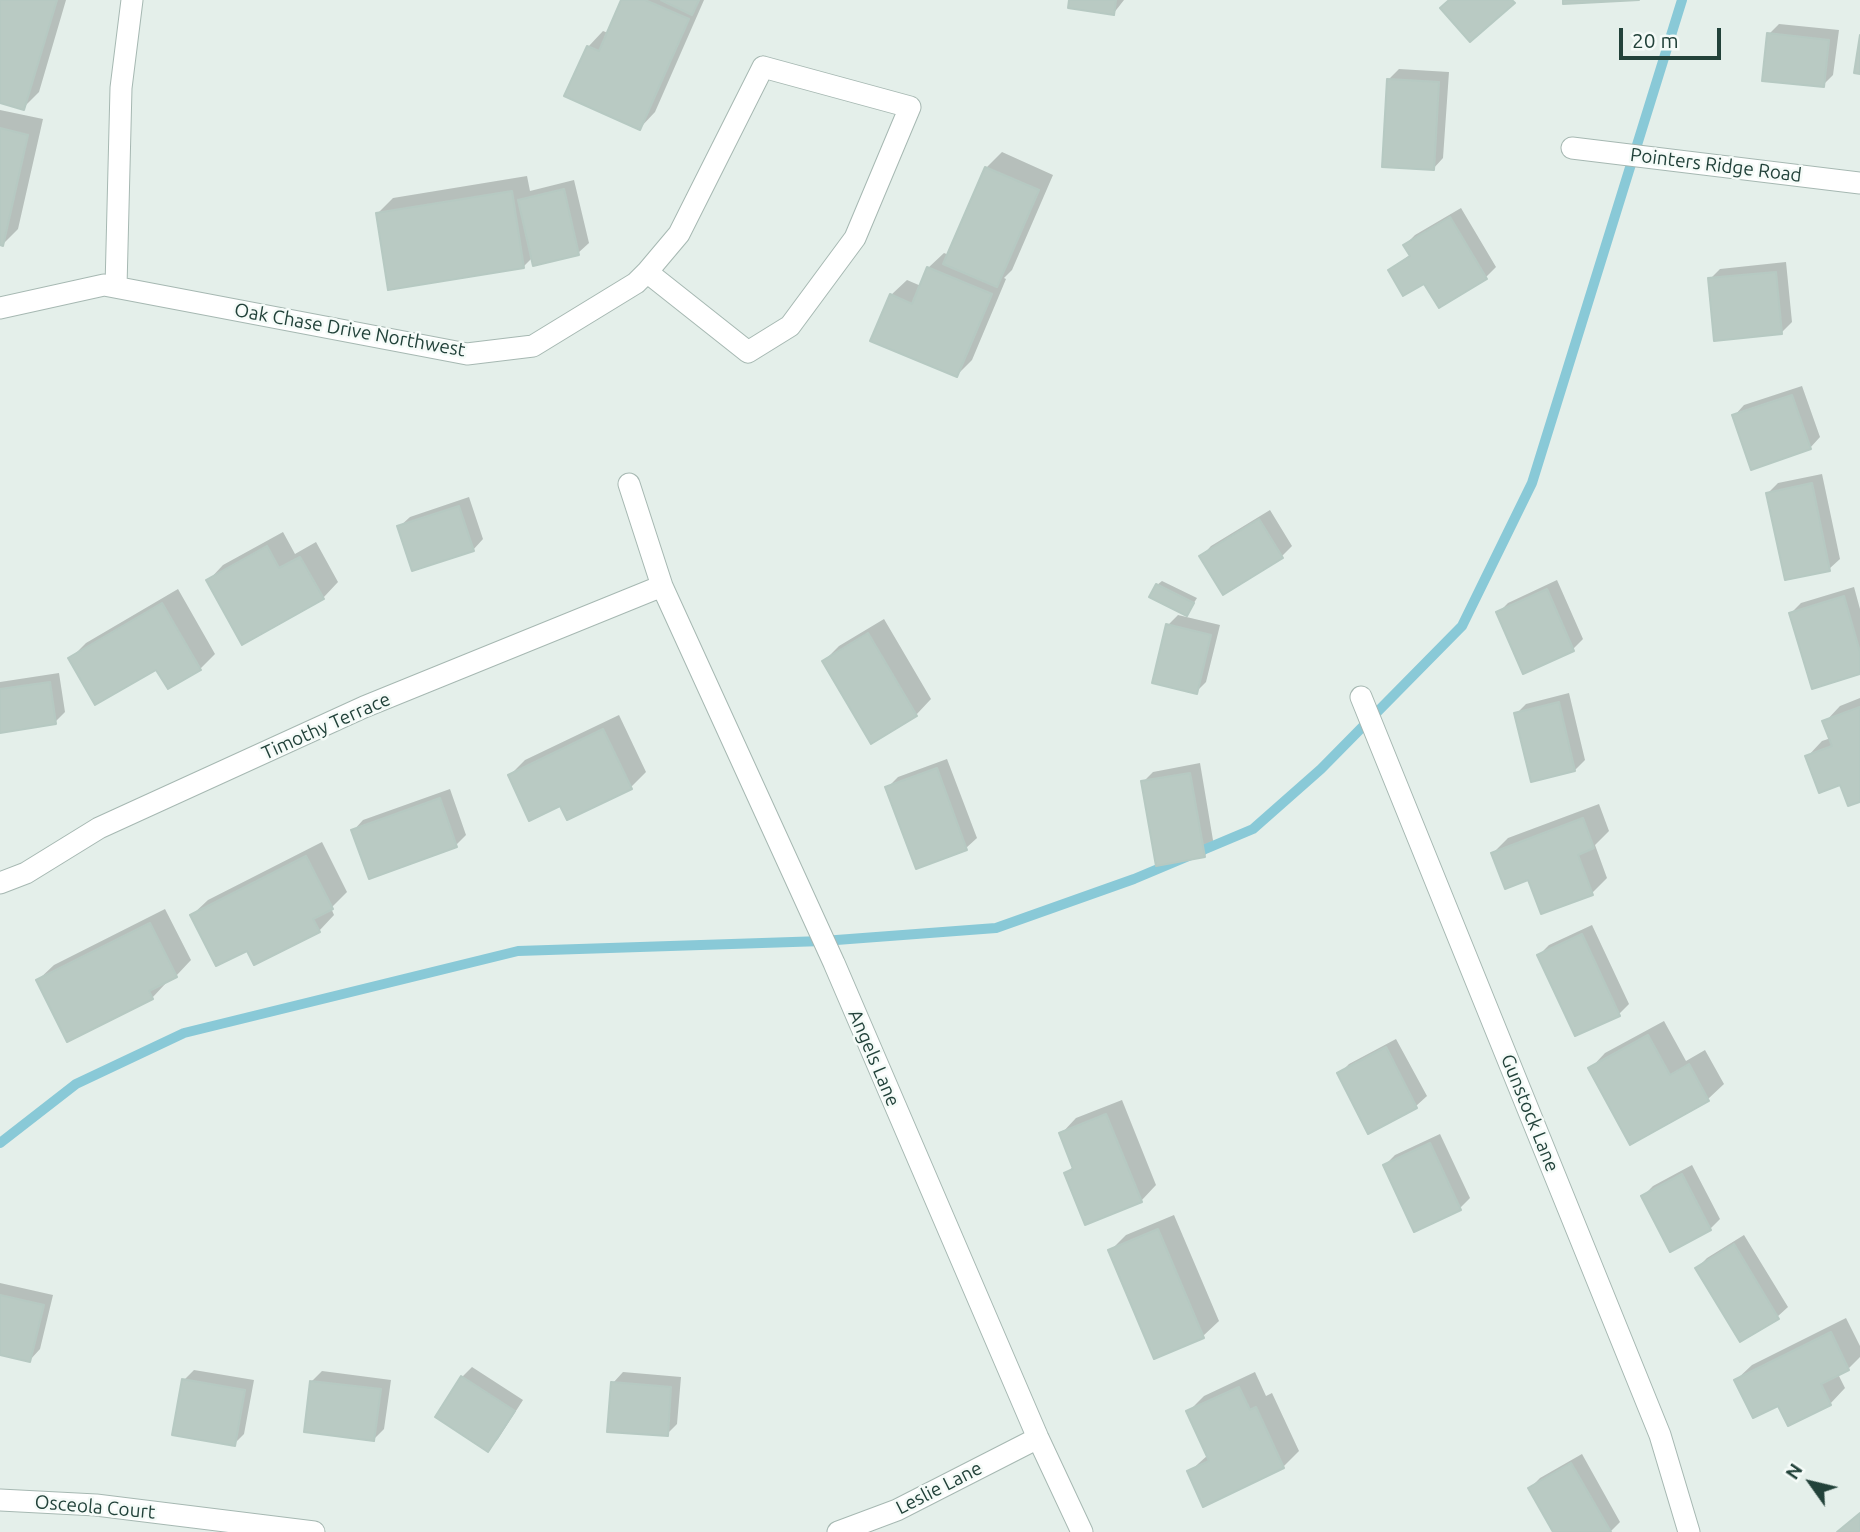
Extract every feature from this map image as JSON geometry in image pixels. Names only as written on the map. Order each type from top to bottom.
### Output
[{"type":"street","points":[[116,287],[121,88],[132,0]]},
{"type":"street","name":"Oak Chase Drive Northwest","points":[[0,308],[104,285],[467,354],[533,346],[636,284],[679,234],[763,67],[909,107],[855,239],[789,326],[747,352],[647,272]]},
{"type":"street","name":"Pointers Ridge Road","points":[[1572,148],[1860,183]]},
{"type":"street","name":"Angels Lane","points":[[629,484],[662,586],[834,963],[1038,1438],[1082,1532]]},
{"type":"street","name":"Timothy Terrace","points":[[0,883],[26,873],[99,828],[364,707],[662,586]]},
{"type":"street","name":"Gunstock Lane","points":[[1361,697],[1660,1435],[1689,1532]]},
{"type":"street","name":"Leslie Lane","points":[[838,1532],[897,1510],[1038,1438]]},
{"type":"street","name":"Osceola Court","points":[[0,1500],[96,1505],[314,1532]]},
{"type":"building","points":[[0,0],[57,0],[24,110],[0,103]]},
{"type":"building","points":[[621,0],[645,0],[689,19],[640,130],[564,96],[587,46],[599,51]]},
{"type":"building","points":[[661,0],[699,0],[692,15]]},
{"type":"building","points":[[1069,0],[1116,0],[1114,15],[1068,8]]},
{"type":"building","points":[[1449,0],[1512,0],[1515,3],[1470,42],[1440,8]]},
{"type":"building","points":[[1563,0],[1639,0],[1563,4]]},
{"type":"building","points":[[1767,33],[1829,40],[1824,87],[1762,81]]},
{"type":"building","points":[[1860,35],[1860,74],[1854,73]]},
{"type":"building","points":[[1387,79],[1439,82],[1434,170],[1382,167]]},
{"type":"building","points":[[0,128],[28,135],[3,246],[0,245]]},
{"type":"building","points":[[985,167],[1039,190],[997,287],[943,264]]},
{"type":"building","points":[[564,189],[579,255],[533,266],[518,200]]},
{"type":"building","points":[[512,191],[524,268],[388,290],[376,213]]},
{"type":"building","points":[[1450,217],[1487,279],[1439,308],[1424,284],[1403,296],[1388,270],[1410,256],[1403,245]]},
{"type":"building","points":[[927,267],[992,294],[957,377],[870,341],[890,294],[912,304]]},
{"type":"building","points":[[1776,272],[1782,334],[1714,341],[1708,278]]},
{"type":"building","points":[[1792,395],[1811,449],[1751,470],[1732,415]]},
{"type":"building","points":[[1812,483],[1830,571],[1785,580],[1766,493]]},
{"type":"building","points":[[459,506],[474,551],[412,571],[397,526]]},
{"type":"building","points":[[1259,519],[1283,558],[1223,595],[1199,556]]},
{"type":"building","points":[[267,546],[279,568],[300,557],[324,599],[242,645],[206,580]]},
{"type":"building","points":[[1156,584],[1194,603],[1187,616],[1149,597]]},
{"type":"building","points":[[1547,589],[1574,651],[1523,674],[1496,612]]},
{"type":"building","points":[[1844,596],[1860,652],[1860,674],[1812,689],[1789,613]]},
{"type":"building","points":[[162,603],[201,670],[168,689],[156,670],[95,705],[68,658]]},
{"type":"building","points":[[1166,624],[1211,635],[1197,694],[1152,683]]},
{"type":"building","points":[[868,633],[917,716],[871,744],[822,661]]},
{"type":"building","points":[[50,682],[56,724],[0,733],[0,689]]},
{"type":"building","points":[[1559,702],[1575,771],[1531,782],[1514,713]]},
{"type":"building","points":[[1860,707],[1860,802],[1848,806],[1840,785],[1819,793],[1805,756],[1832,746],[1822,721]]},
{"type":"building","points":[[603,729],[632,789],[567,820],[560,806],[529,821],[508,775]]},
{"type":"building","points":[[937,768],[967,850],[916,869],[885,787]]},
{"type":"building","points":[[1190,773],[1205,857],[1156,866],[1141,781]]},
{"type":"building","points":[[440,798],[457,847],[369,879],[351,830]]},
{"type":"building","points":[[1583,818],[1594,848],[1578,855],[1593,895],[1541,914],[1528,880],[1505,889],[1491,853]]},
{"type":"building","points":[[306,856],[333,909],[313,919],[320,932],[254,965],[247,951],[216,966],[190,915]]},
{"type":"building","points":[[150,923],[177,977],[149,991],[153,999],[67,1042],[36,980]]},
{"type":"building","points":[[1582,934],[1620,1016],[1575,1036],[1537,955]]},
{"type":"building","points":[[1648,1035],[1670,1075],[1689,1064],[1709,1101],[1630,1145],[1588,1068]]},
{"type":"building","points":[[1386,1047],[1417,1108],[1368,1134],[1337,1073]]},
{"type":"building","points":[[1106,1114],[1142,1202],[1085,1225],[1064,1173],[1073,1169],[1059,1133]]},
{"type":"building","points":[[1430,1143],[1461,1210],[1414,1232],[1383,1165]]},
{"type":"building","points":[[1682,1174],[1711,1230],[1670,1252],[1641,1196]]},
{"type":"building","points":[[1158,1229],[1204,1338],[1154,1359],[1108,1250]]},
{"type":"building","points":[[1734,1244],[1779,1319],[1740,1342],[1695,1268]]},
{"type":"building","points":[[0,1295],[44,1305],[30,1362],[0,1355]]},
{"type":"building","points":[[1831,1332],[1849,1370],[1821,1384],[1831,1405],[1788,1426],[1778,1406],[1753,1418],[1734,1380]]},
{"type":"building","points":[[461,1376],[515,1411],[488,1452],[435,1417]]},
{"type":"building","points":[[182,1379],[245,1390],[235,1446],[172,1435]]},
{"type":"building","points":[[310,1381],[381,1389],[374,1441],[304,1432]]},
{"type":"building","points":[[611,1382],[671,1387],[668,1436],[607,1432]]},
{"type":"building","points":[[1239,1387],[1250,1410],[1256,1407],[1284,1468],[1203,1507],[1187,1471],[1209,1461],[1186,1411]]},
{"type":"building","points":[[1571,1463],[1611,1532],[1553,1532],[1528,1488]]},
{"type":"building","points":[[1860,1513],[1860,1532],[1837,1532]]},
{"type":"waterway","points":[[0,1143],[76,1084],[184,1033],[518,951],[823,941],[996,928],[1134,879],[1253,829],[1321,769],[1462,626],[1532,483],[1682,0]]}]
